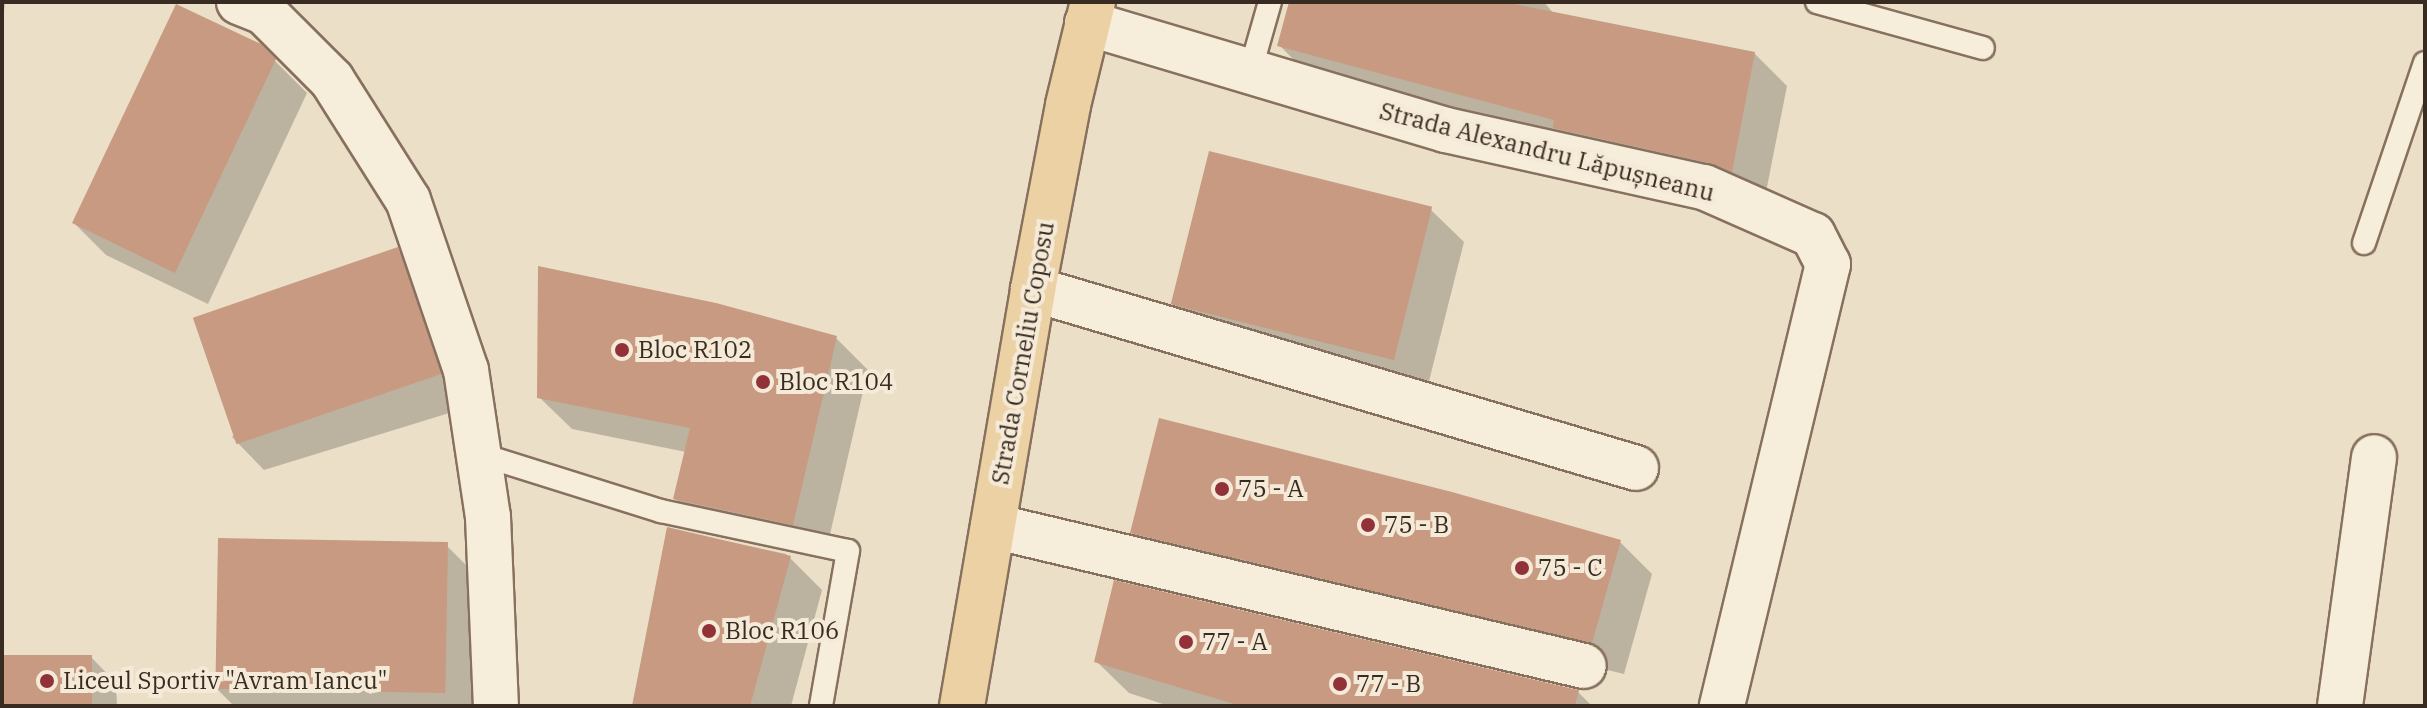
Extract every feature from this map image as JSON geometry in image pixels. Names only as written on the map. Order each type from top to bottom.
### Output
[{"type":"main road","name":"Strada Corneliu Coposu","points":[[962,706],[1033,289],[1068,105],[1090,12]]},
{"type":"street","points":[[257,5],[332,80],[408,200],[466,370],[488,517],[496,706]]},
{"type":"street","name":"Strada Alexandru Lăpușneanu","points":[[1090,12],[1250,72],[1446,130],[1704,187],[1813,235],[1828,264],[1722,706]]},
{"type":"street","points":[[1033,289],[1636,468]]},
{"type":"street","points":[[2340,706],[2374,457]]},
{"type":"street","points":[[993,526],[1584,666]]},
{"type":"lane","points":[[1250,72],[1270,2]]},
{"type":"lane","points":[[1817,2],[1983,48]]},
{"type":"lane","points":[[2364,243],[2425,63]]},
{"type":"lane","points":[[479,454],[661,511],[848,551],[821,706]]},
{"type":"building","points":[[1289,2],[1504,2],[1755,52],[1732,172],[1709,163],[1553,128],[1554,120],[1277,46]]},
{"type":"building","points":[[176,4],[261,44],[276,59],[175,273],[72,223]]},
{"type":"building","points":[[1209,151],[1432,207],[1394,360],[1171,304]]},
{"type":"building","points":[[398,247],[442,374],[236,444],[193,318]]},
{"type":"building","points":[[538,266],[716,303],[837,336],[793,525],[673,499],[690,428],[537,398]]},
{"type":"building","points":[[1159,418],[1452,492],[1621,540],[1592,643],[1130,533]]},
{"type":"building","name":"Bloc R106","points":[[667,527],[791,556],[750,706],[632,706]]},
{"type":"building","points":[[218,538],[448,542],[445,693],[215,689]]},
{"type":"building","points":[[1114,580],[1579,690],[1575,706],[1241,706],[1094,662]]},
{"type":"building","name":"Liceul Sportiv \"Avram Iancu\"","points":[[2,655],[92,655],[92,706],[2,706]]},
{"type":"place","name":"Bloc R102","points":[[622,350]]},
{"type":"place","name":"Bloc R104","points":[[763,382]]},
{"type":"place","name":"75 - A","points":[[1222,489]]},
{"type":"place","name":"75 - B","points":[[1368,525]]},
{"type":"place","name":"75 - C","points":[[1522,568]]},
{"type":"place","name":"Bloc R106","points":[[709,631]]},
{"type":"place","name":"77 - A","points":[[1186,642]]},
{"type":"place","name":"Liceul Sportiv \"Avram Iancu\"","points":[[47,681]]},
{"type":"place","name":"77 - B","points":[[1340,684]]}]
